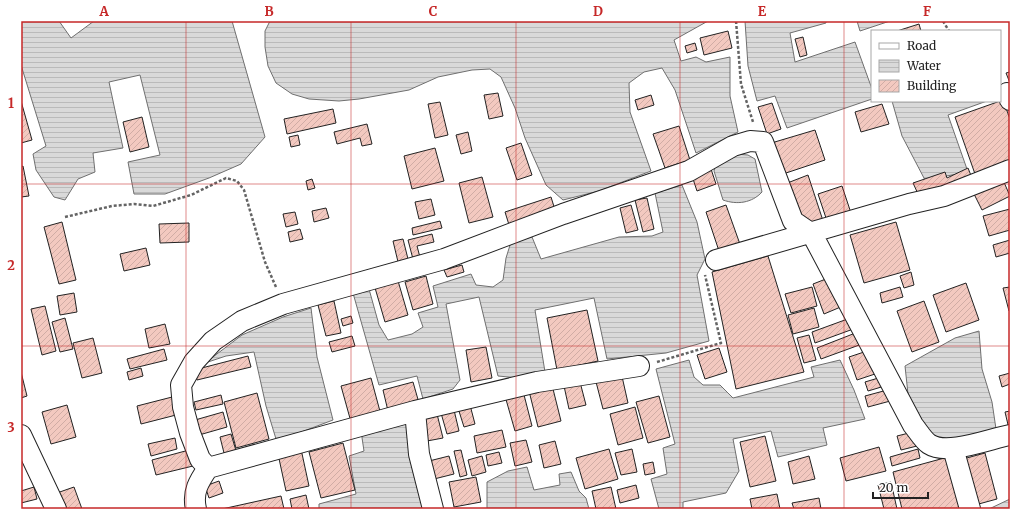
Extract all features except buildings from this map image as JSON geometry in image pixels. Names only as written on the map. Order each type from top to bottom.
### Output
[{"type":"street","points":[[208,468],[200,459],[190,433],[183,407],[181,385],[194,362],[213,341],[242,321],[283,304],[444,259],[563,214],[689,171],[733,146],[750,141],[763,142],[793,221],[812,234],[913,425],[928,444],[941,449],[953,448],[1010,435]]},
{"type":"street","points":[[716,260],[812,234],[910,204],[944,196],[1010,170]]},
{"type":"street","points":[[196,509],[194,502],[197,485],[208,468],[415,411],[537,382],[639,366]]},
{"type":"street","points":[[415,411],[419,454],[433,509]]},
{"type":"street","points":[[21,435],[56,509]]},
{"type":"street","points":[[953,448],[970,509]]},
{"type":"path","points":[[736,21],[741,84],[756,130],[763,142]]},
{"type":"path","points":[[944,21],[948,30]]},
{"type":"path","points":[[65,217],[112,206],[134,204],[153,206],[191,195],[226,178],[237,181],[244,190],[266,262],[283,304]]},
{"type":"path","points":[[639,366],[721,343],[706,276],[706,264],[716,260]]},
{"type":"water","points":[[21,21],[59,21],[71,38],[94,21],[232,21],[265,137],[241,164],[209,178],[165,194],[134,194],[128,162],[160,155],[140,75],[109,82],[123,148],[93,153],[95,172],[78,179],[65,200],[54,197],[36,170],[33,154],[46,146],[21,65]]},
{"type":"water","points":[[270,21],[708,21],[674,40],[681,61],[696,57],[706,62],[730,57],[730,96],[738,132],[696,153],[675,90],[662,68],[644,72],[629,83],[630,112],[651,171],[599,191],[563,200],[546,185],[525,138],[515,108],[501,77],[490,69],[472,70],[438,77],[409,90],[359,99],[339,101],[309,99],[292,94],[276,83],[268,66],[265,47],[265,31]]},
{"type":"water","points":[[745,21],[826,21],[826,23],[790,33],[795,62],[855,42],[871,86],[871,99],[787,128],[775,96],[757,101],[748,66]]},
{"type":"water","points":[[857,21],[890,21],[860,31]]},
{"type":"water","points":[[892,102],[984,102],[948,115],[968,172],[925,180],[902,136]]},
{"type":"water","points":[[736,154],[748,155],[755,159],[762,192],[754,199],[739,203],[723,200],[714,171],[716,163]]},
{"type":"water","points":[[682,185],[697,222],[705,259],[697,275],[709,341],[666,353],[607,359],[594,298],[535,310],[545,372],[519,378],[498,376],[479,297],[446,304],[460,380],[453,389],[423,399],[417,376],[379,385],[353,293],[369,289],[379,325],[388,340],[412,334],[423,327],[418,313],[438,307],[433,286],[471,274],[476,285],[493,287],[503,280],[506,258],[511,242],[532,237],[541,259],[619,237],[652,236],[663,232],[655,193]]},
{"type":"water","points":[[311,308],[317,357],[333,420],[288,437],[276,439],[266,406],[254,352],[226,356],[205,363],[242,335],[283,317]]},
{"type":"water","points":[[979,331],[982,369],[992,402],[996,429],[967,438],[937,442],[923,431],[908,394],[905,366],[955,338]]},
{"type":"water","points":[[689,360],[694,377],[703,385],[720,385],[733,398],[814,377],[811,367],[840,360],[865,419],[823,428],[827,445],[778,457],[771,431],[733,439],[739,471],[726,493],[683,502],[683,509],[659,509],[651,479],[667,474],[663,448],[675,444],[656,369]]},
{"type":"water","points":[[408,419],[423,509],[319,509],[319,504],[356,494],[349,456],[364,451],[361,431]]},
{"type":"water","points":[[527,467],[534,490],[560,485],[559,474],[571,472],[579,491],[586,498],[589,509],[487,509],[487,482],[508,471]]},
{"type":"water","points":[[1010,499],[1010,509],[989,509]]}]
